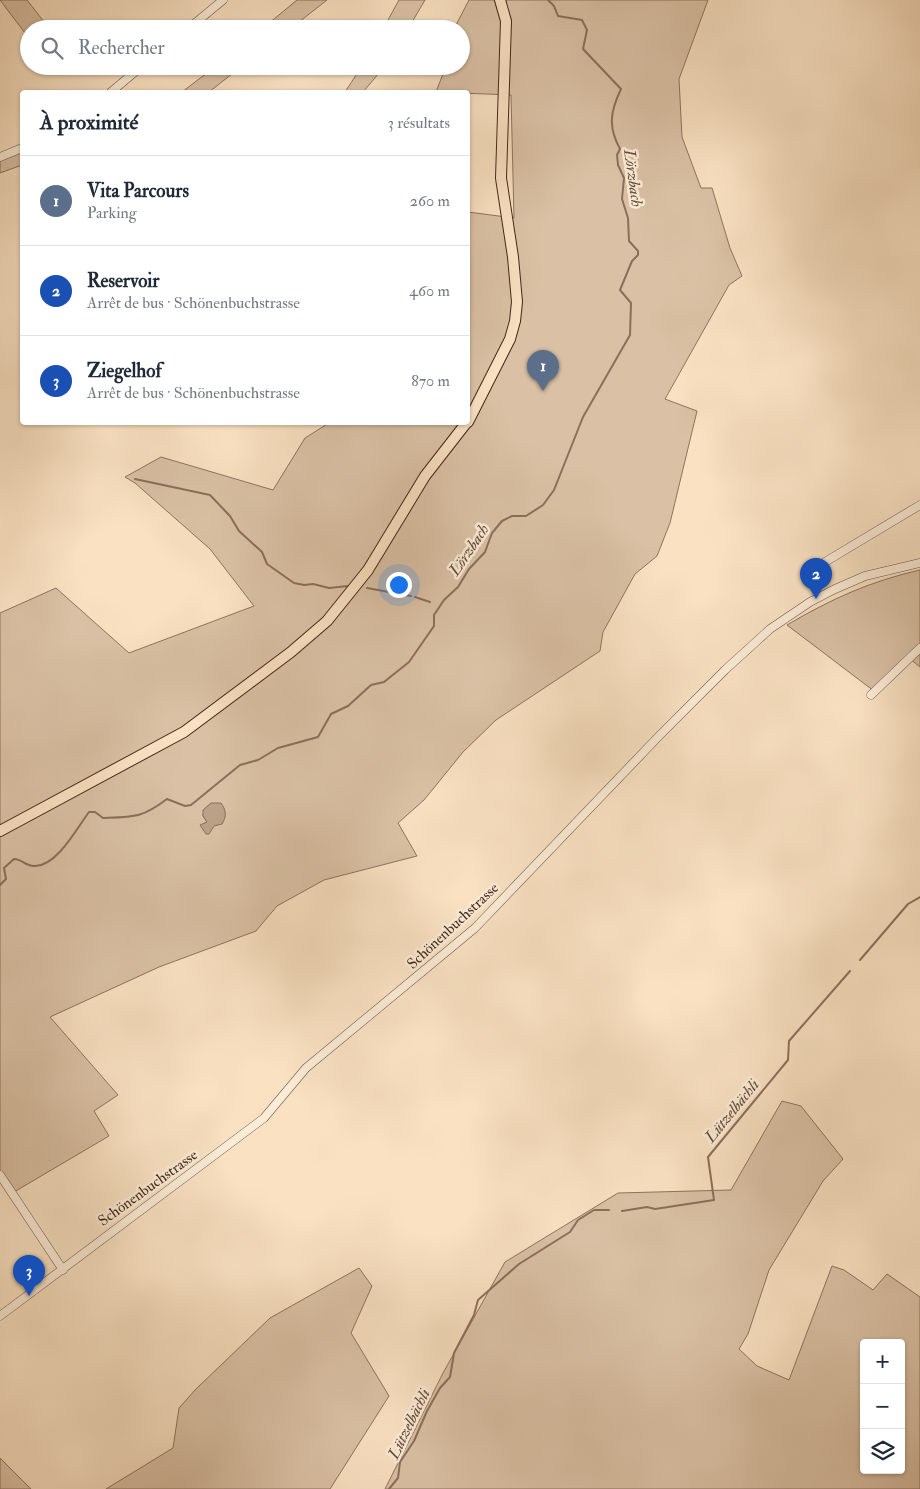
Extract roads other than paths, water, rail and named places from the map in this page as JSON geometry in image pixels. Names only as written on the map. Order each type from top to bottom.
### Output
[{"type":"main road","points":[[470,416],[510,339],[516,321],[517,302],[513,257],[501,178],[506,21],[500,0]]},
{"type":"main road","points":[[0,831],[184,732],[283,658],[327,621],[368,570],[425,476],[465,425]]},
{"type":"street","points":[[199,20],[223,0]]},
{"type":"street","points":[[113,90],[131,75]]},
{"type":"street","points":[[0,157],[20,149]]},
{"type":"street","points":[[809,575],[810,570],[920,505]]},
{"type":"street","name":"Schönenbuchstrasse","points":[[0,1316],[264,1118],[306,1068],[475,928],[672,723],[725,670],[770,629],[810,602],[849,583],[888,570],[920,563]]},
{"type":"street","points":[[871,695],[920,648]]},
{"type":"street","points":[[0,1175],[63,1270]]},
{"type":"waterway","name":"Lörzbach","points":[[0,885],[6,879],[4,868],[14,859],[32,866],[51,860],[66,845],[89,812],[95,812],[103,818],[130,817],[151,810],[167,799],[185,806],[191,805],[240,765],[258,760],[278,748],[318,737],[331,714],[348,706],[371,685],[384,682],[409,662],[434,626],[434,615],[444,600],[458,587],[469,569],[485,552],[492,533],[502,521],[512,516],[526,516],[543,505],[554,490],[583,417],[630,335],[631,303],[620,290],[632,261],[638,255],[638,251],[629,241],[628,218],[622,199],[624,178],[618,165],[617,155],[620,149],[612,126],[613,112],[621,89],[583,49],[587,30],[582,20],[558,16],[554,6],[548,0]]},
{"type":"waterway","points":[[135,479],[210,495],[230,516],[239,531],[262,552],[267,564],[294,583],[313,584],[329,588],[348,586]]},
{"type":"waterway","points":[[367,588],[411,596]]},
{"type":"waterway","points":[[415,597],[430,602]]},
{"type":"waterway","name":"Lützelbächli","points":[[860,960],[908,904],[920,897]]},
{"type":"waterway","name":"Lützelbächli","points":[[622,1211],[647,1207],[655,1209],[714,1200],[708,1157],[788,1060],[789,1041],[850,971]]},
{"type":"waterway","name":"Lützelbächli","points":[[389,1489],[398,1478],[400,1462],[414,1441],[427,1411],[440,1388],[450,1377],[454,1353],[474,1315],[478,1300],[519,1264],[570,1232],[578,1220],[594,1210],[609,1210]]},
{"type":"place","name":"Vita Parcours","points":[[543,391]]},
{"type":"place","name":"Reservoir","points":[[816,599]]},
{"type":"place","name":"Ziegelhof","points":[[29,1296]]}]
